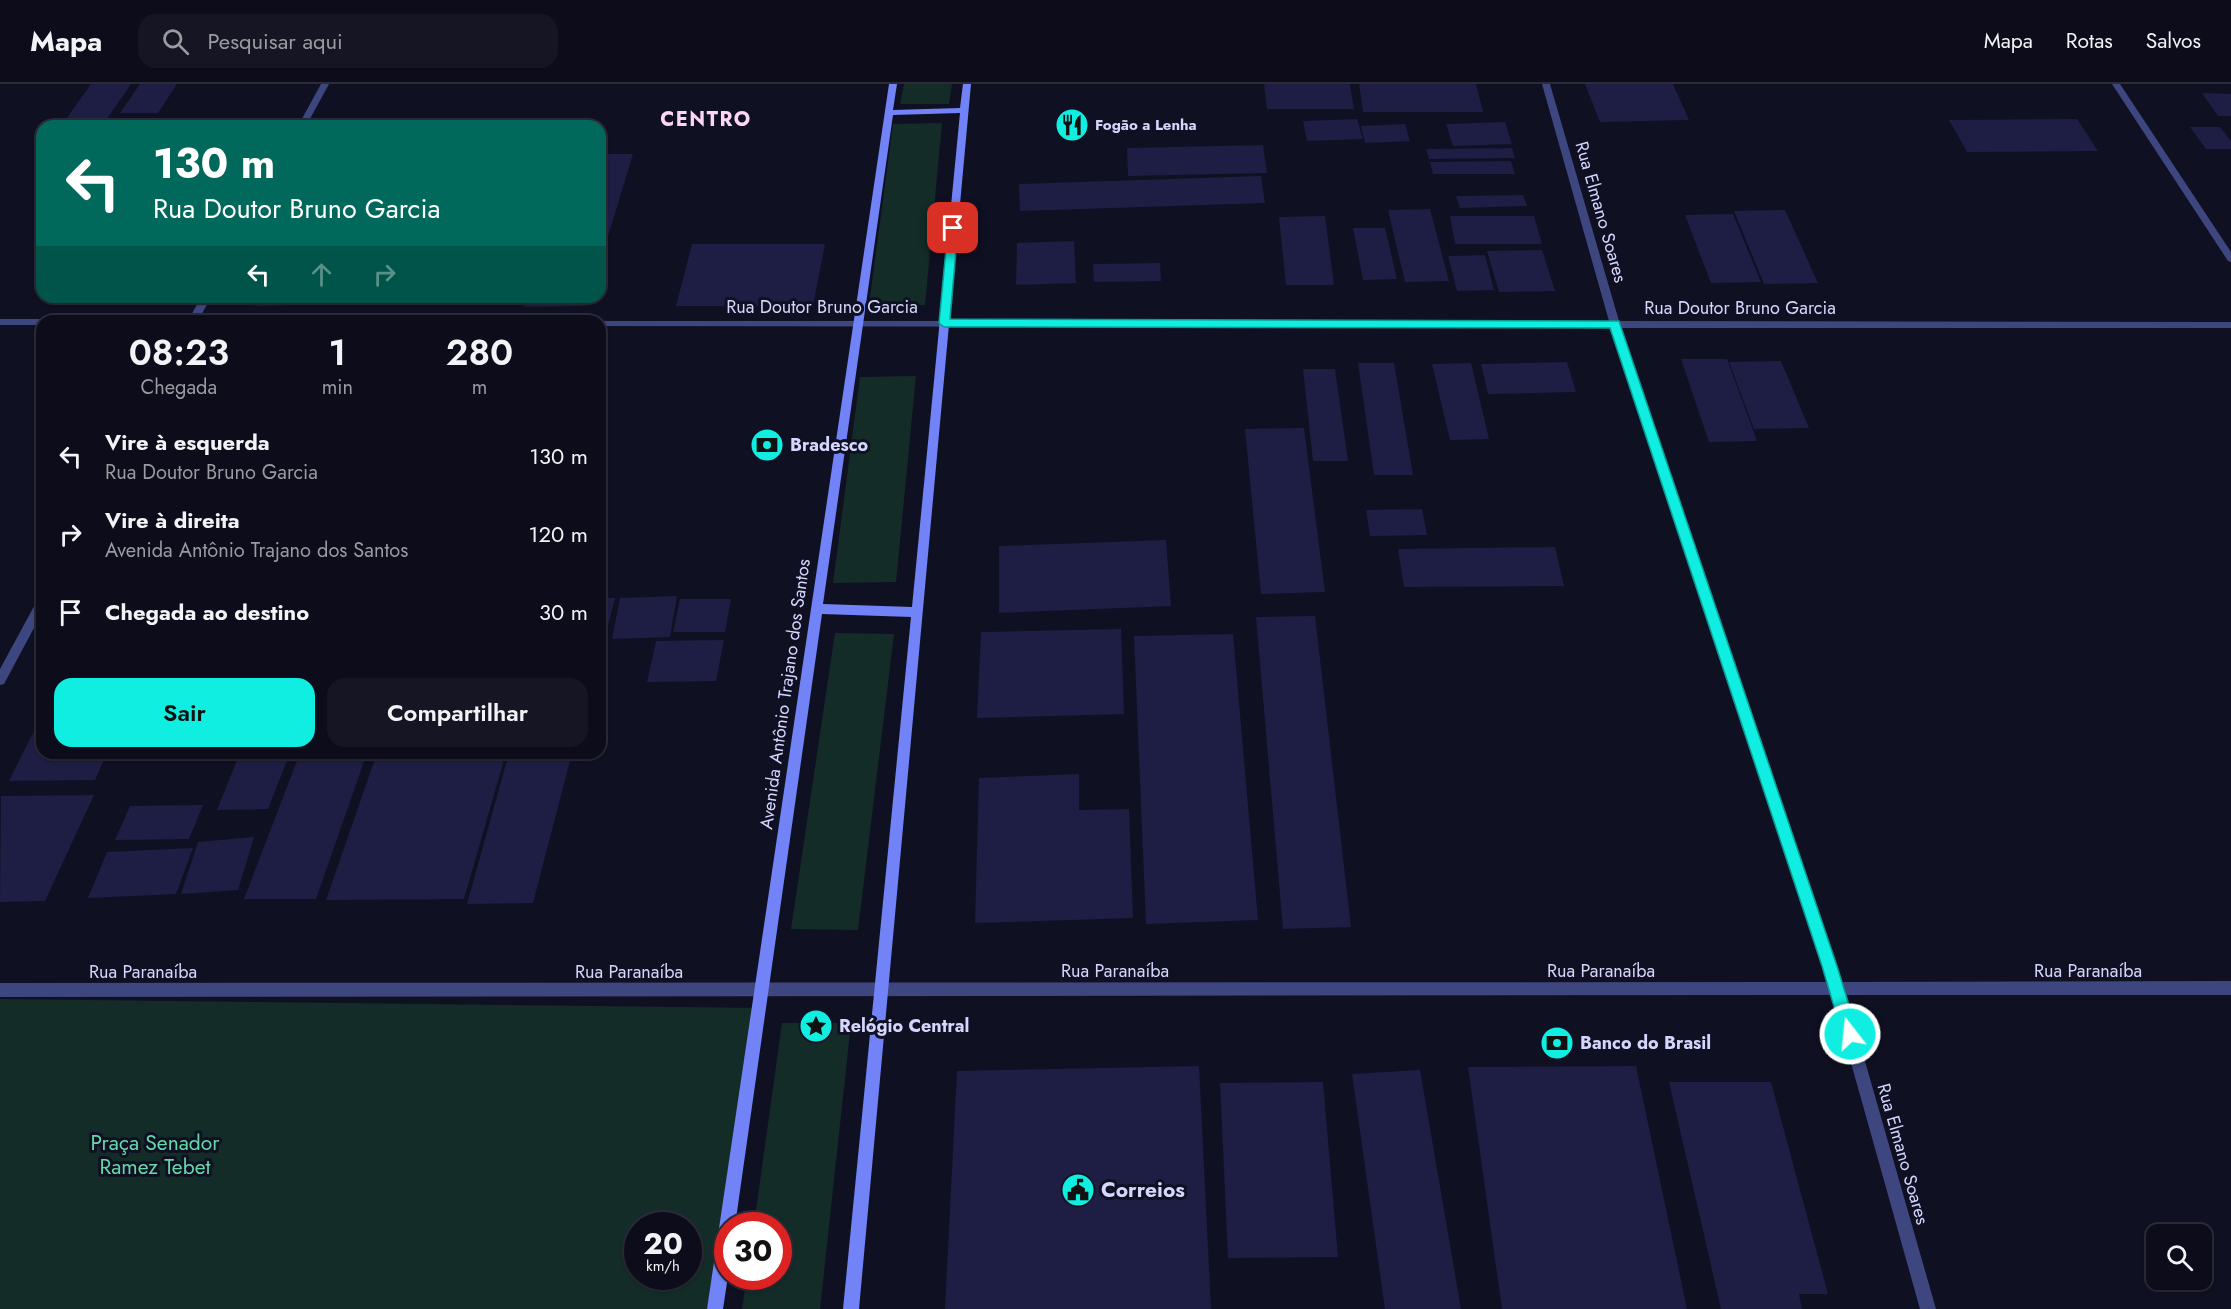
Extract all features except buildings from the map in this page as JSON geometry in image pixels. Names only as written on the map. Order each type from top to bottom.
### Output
[{"type":"main road","name":"Avenida Antônio Trajano dos Santos","points":[[715,1309],[893,84]]},
{"type":"main road","points":[[850,1309],[967,84]]},
{"type":"main road","points":[[889,113],[964,110]]},
{"type":"main road","points":[[817,609],[917,612]]},
{"type":"street","points":[[305,120],[325,84]]},
{"type":"street","name":"Rua Elmano Soares","points":[[1546,84],[1615,324],[1837,988],[1928,1309]]},
{"type":"street","points":[[2116,84],[2231,260]]},
{"type":"street","points":[[0,322],[36,322]]},
{"type":"street","name":"Rua Doutor Bruno Garcia","points":[[606,323],[2231,325]]},
{"type":"street","points":[[0,680],[36,613]]},
{"type":"street","name":"Rua Paranaíba","points":[[0,990],[2231,988]]},
{"type":"green space","points":[[904,84],[952,84],[949,104],[900,104]]},
{"type":"green space","points":[[942,123],[925,305],[869,305],[893,124]]},
{"type":"green space","points":[[916,376],[896,582],[833,583],[860,377]]},
{"type":"green space","points":[[835,633],[894,634],[858,930],[791,929]]},
{"type":"green space","name":"Praça Senador Ramez Tebet","points":[[0,999],[765,1008],[730,1212],[714,1212],[714,1290],[721,1290],[719,1309],[0,1309]]},
{"type":"green space","points":[[782,1023],[851,1023],[820,1309],[742,1309],[745,1290],[792,1290],[792,1212],[756,1212]]},
{"type":"place","name":"Fogão a Lenha","points":[[1072,125]]},
{"type":"place","name":"Bradesco","points":[[767,445]]},
{"type":"place","name":"Relógio Central","points":[[816,1026]]},
{"type":"place","name":"Banco do Brasil","points":[[1557,1043]]},
{"type":"place","name":"Correios","points":[[1078,1190]]},
{"type":"district","name":"CENTRO","points":[[706,119]]},
{"type":"route","points":[[953,228],[944,323],[1615,324],[1830,966],[1850,1034]]}]
